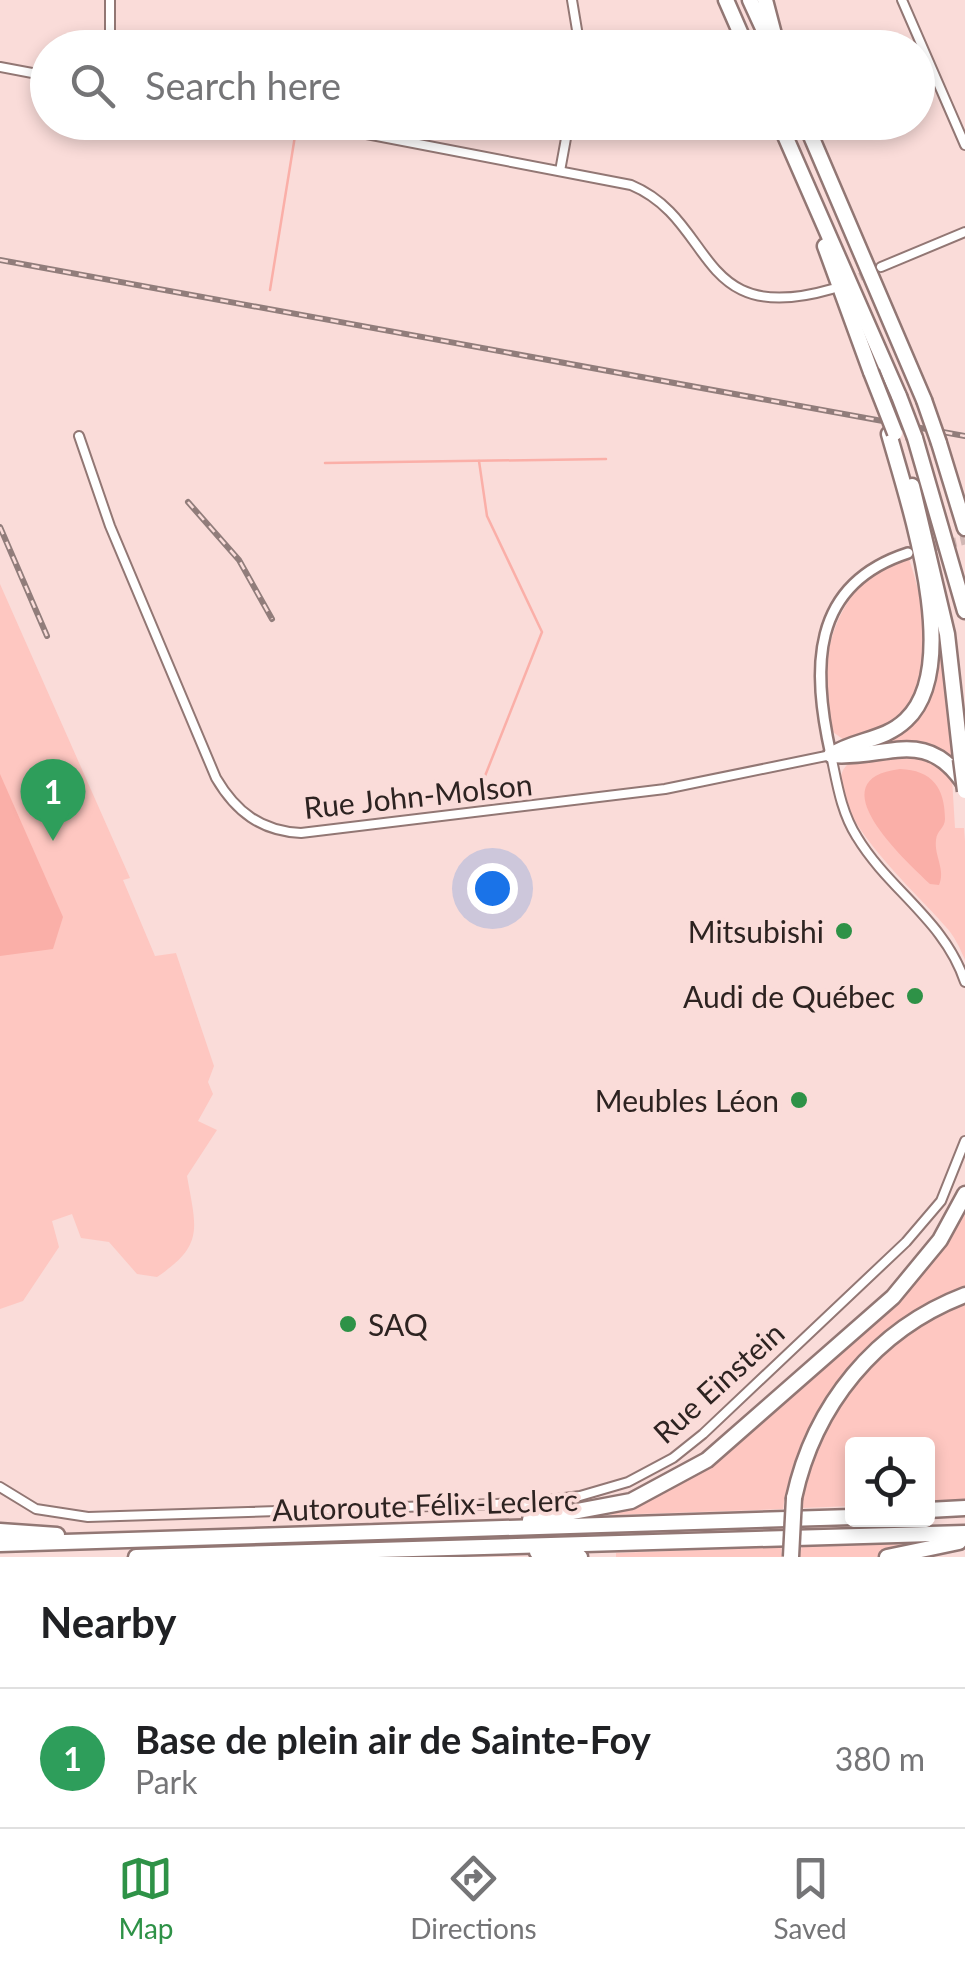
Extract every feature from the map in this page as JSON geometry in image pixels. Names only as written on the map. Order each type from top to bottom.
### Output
[{"type":"highway","points":[[726,0],[739,30]]},
{"type":"highway","points":[[750,0],[766,30]]},
{"type":"highway","points":[[765,0],[771,30]]},
{"type":"highway","points":[[787,140],[900,396],[965,611]]},
{"type":"highway","points":[[813,140],[965,504]]},
{"type":"highway","points":[[794,156],[892,433],[939,594],[965,788]]},
{"type":"highway","points":[[832,754],[844,746],[881,738],[910,717],[929,684],[934,659],[918,549],[892,433]]},
{"type":"highway","points":[[950,472],[965,528]]},
{"type":"highway","points":[[832,754],[905,747],[924,750],[944,760],[965,788]]},
{"type":"highway","points":[[465,1530],[618,1505],[698,1467],[893,1298],[932,1251],[965,1194]]},
{"type":"highway","points":[[791,1557],[794,1498],[814,1436],[850,1377],[902,1328],[965,1295]]},
{"type":"highway","points":[[935,1513],[965,1511]]},
{"type":"highway","name":"Autoroute Félix-Leclerc","points":[[0,1544],[845,1517]]},
{"type":"highway","points":[[0,1531],[102,1540]]},
{"type":"highway","points":[[887,1557],[965,1537]]},
{"type":"highway","name":"Autoroute Félix-Leclerc","points":[[136,1557],[965,1537]]},
{"type":"highway","points":[[486,1547],[580,1557]]},
{"type":"street","points":[[110,0],[110,30]]},
{"type":"street","points":[[572,0],[577,30]]},
{"type":"street","points":[[902,0],[915,30]]},
{"type":"street","points":[[0,67],[30,73]]},
{"type":"street","points":[[935,76],[965,145]]},
{"type":"street","points":[[398,140],[646,192],[668,211],[708,264],[744,290],[790,299],[832,289]]},
{"type":"street","points":[[560,171],[566,140]]},
{"type":"street","points":[[881,267],[965,232]]},
{"type":"street","name":"Rue John-Molson","points":[[79,436],[110,526],[216,778],[242,813],[261,824],[302,833],[665,789],[832,754]]},
{"type":"street","points":[[908,553],[889,559],[856,583],[834,613],[826,635],[818,693],[846,817],[857,839],[944,936],[965,982]]},
{"type":"street","name":"Rue Einstein","points":[[0,1487],[43,1511],[88,1518],[527,1503],[567,1499],[616,1486],[662,1465],[691,1444],[896,1251],[942,1200],[965,1141]]},
{"type":"shaded area","points":[[909,559],[926,633],[923,680],[914,700],[898,718],[844,740],[833,732],[827,707],[828,654],[835,628],[863,584],[884,568]]},
{"type":"shaded area","points":[[0,584],[130,878],[123,880],[155,956],[176,953],[214,1066],[208,1082],[213,1094],[198,1121],[217,1130],[187,1176],[193,1234],[190,1245],[172,1266],[157,1277],[137,1274],[109,1242],[81,1238],[72,1214],[52,1221],[59,1247],[23,1301],[0,1309]]},
{"type":"shaded area","points":[[935,614],[956,765],[919,744],[891,744],[888,739],[917,715],[933,686],[938,651]]},
{"type":"shaded area","points":[[891,754],[923,756],[952,778],[955,828],[964,828],[965,841],[965,960],[951,933],[876,850],[845,803],[840,782],[846,766],[861,758]]},
{"type":"shaded area","points":[[900,769],[928,777],[942,798],[945,822],[936,840],[939,885],[930,884],[903,857],[874,821],[866,803],[866,788],[876,776]]},
{"type":"shaded area","points":[[0,774],[63,917],[53,949],[0,956]]},
{"type":"shaded area","points":[[965,1206],[965,1288],[931,1302],[899,1322],[844,1373],[804,1437],[783,1509],[610,1515],[681,1483],[729,1449],[885,1312],[935,1259]]},
{"type":"shaded area","points":[[965,1304],[965,1501],[935,1502],[935,1437],[845,1437],[845,1506],[802,1508],[819,1442],[835,1412],[879,1359],[934,1319]]},
{"type":"shaded area","points":[[917,1544],[877,1557],[799,1557],[802,1546]]},
{"type":"shaded area","points":[[781,1547],[782,1557],[616,1557],[616,1553]]},
{"type":"waterway","points":[[270,290],[294,140]]},
{"type":"waterway","points":[[325,463],[606,459]]},
{"type":"waterway","points":[[479,461],[487,516],[542,632],[483,781],[486,791]]},
{"type":"tunnel","points":[[849,282],[881,267]]},
{"type":"tunnel","points":[[908,553],[965,540]]},
{"type":"railway","points":[[0,260],[965,436]]},
{"type":"railway","points":[[188,502],[239,560],[272,619]]},
{"type":"railway","points":[[0,527],[47,636]]},
{"type":"place","name":"Base de plein air de Sainte-Foy","points":[[53,841]]},
{"type":"place","name":"Mitsubishi","points":[[844,931]]},
{"type":"place","name":"Audi de Québec","points":[[915,996]]},
{"type":"place","name":"Meubles Léon","points":[[799,1100]]},
{"type":"place","name":"SAQ","points":[[348,1324]]}]
